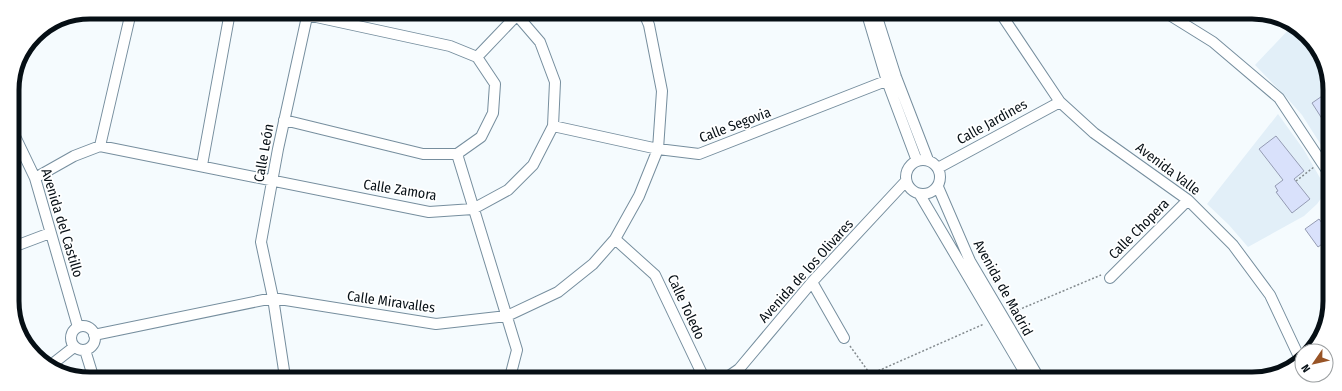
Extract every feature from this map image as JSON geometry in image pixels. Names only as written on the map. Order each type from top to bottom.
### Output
[{"type":"street","points":[[35,178],[74,156],[100,146],[129,19]]},
{"type":"street","points":[[202,165],[229,19]]},
{"type":"street","name":"Calle León","points":[[284,372],[273,298],[261,242],[284,120],[306,19]]},
{"type":"street","points":[[284,120],[423,154],[457,154],[481,137],[494,113],[495,84],[477,57],[450,46],[329,19]]},
{"type":"street","points":[[477,57],[512,19]]},
{"type":"street","name":"Calle Zamora","points":[[100,146],[202,165],[273,181],[429,212],[473,209],[508,190],[533,165],[553,126],[555,82],[540,42],[521,19]]},
{"type":"street","name":"Calle Miravalles","points":[[94,335],[273,298],[436,324],[507,316],[558,292],[593,264],[615,240],[639,196],[658,149],[662,91],[646,19]]},
{"type":"street","points":[[869,19],[892,79],[928,160],[938,168],[941,178],[938,187],[931,193],[920,195],[913,192],[906,181],[906,174],[909,166],[917,161],[928,160]]},
{"type":"street","points":[[877,19],[892,79],[917,161]]},
{"type":"street","name":"Avenida Valle","points":[[1004,19],[1060,102],[1094,133],[1188,200],[1233,245],[1270,295],[1294,346]]},
{"type":"street","points":[[1176,19],[1213,42],[1279,98],[1323,164]]},
{"type":"street","name":"Calle Segovia","points":[[553,126],[658,149],[699,154],[892,79]]},
{"type":"street","name":"Calle Jardines","points":[[938,168],[1060,102]]},
{"type":"street","name":"Avenida del Castillo","points":[[19,145],[35,178],[78,327]]},
{"type":"street","points":[[457,154],[517,350],[511,372]]},
{"type":"street","name":"Avenida de los Olivares","points":[[735,372],[739,369],[812,282],[906,181]]},
{"type":"street","name":"Avenida de Madrid","points":[[938,187],[970,261],[1025,372]]},
{"type":"street","name":"Avenida de Madrid","points":[[920,195],[998,318],[1035,372]]},
{"type":"street","name":"Calle Chopera","points":[[1110,278],[1188,200]]},
{"type":"street","points":[[19,245],[50,233]]},
{"type":"street","name":"Calle Toledo","points":[[615,240],[655,275],[701,372]]},
{"type":"street","points":[[812,282],[844,338]]},
{"type":"street","points":[[74,347],[71,336],[78,327],[86,327],[94,335],[94,343],[85,350]]},
{"type":"street","points":[[74,347],[85,350]]},
{"type":"street","points":[[54,363],[74,347]]},
{"type":"street","points":[[85,350],[92,372]]},
{"type":"path","points":[[1296,181],[1317,165]]},
{"type":"path","points":[[876,372],[1094,276],[1118,270]]},
{"type":"path","points":[[844,338],[870,372]]},
{"type":"shaded area","points":[[1289,29],[1311,50],[1316,58],[1322,76],[1323,148],[1302,115],[1255,65]]},
{"type":"shaded area","points":[[1278,114],[1304,150],[1323,183],[1323,196],[1317,204],[1304,216],[1248,247],[1229,225],[1207,204]]},
{"type":"building","points":[[1323,95],[1323,120],[1312,103]]},
{"type":"building","points":[[1276,136],[1304,171],[1294,179],[1310,199],[1292,213],[1276,192],[1278,191],[1275,186],[1283,180],[1259,149]]},
{"type":"building","points":[[1319,219],[1323,224],[1323,244],[1318,247],[1305,229]]}]
